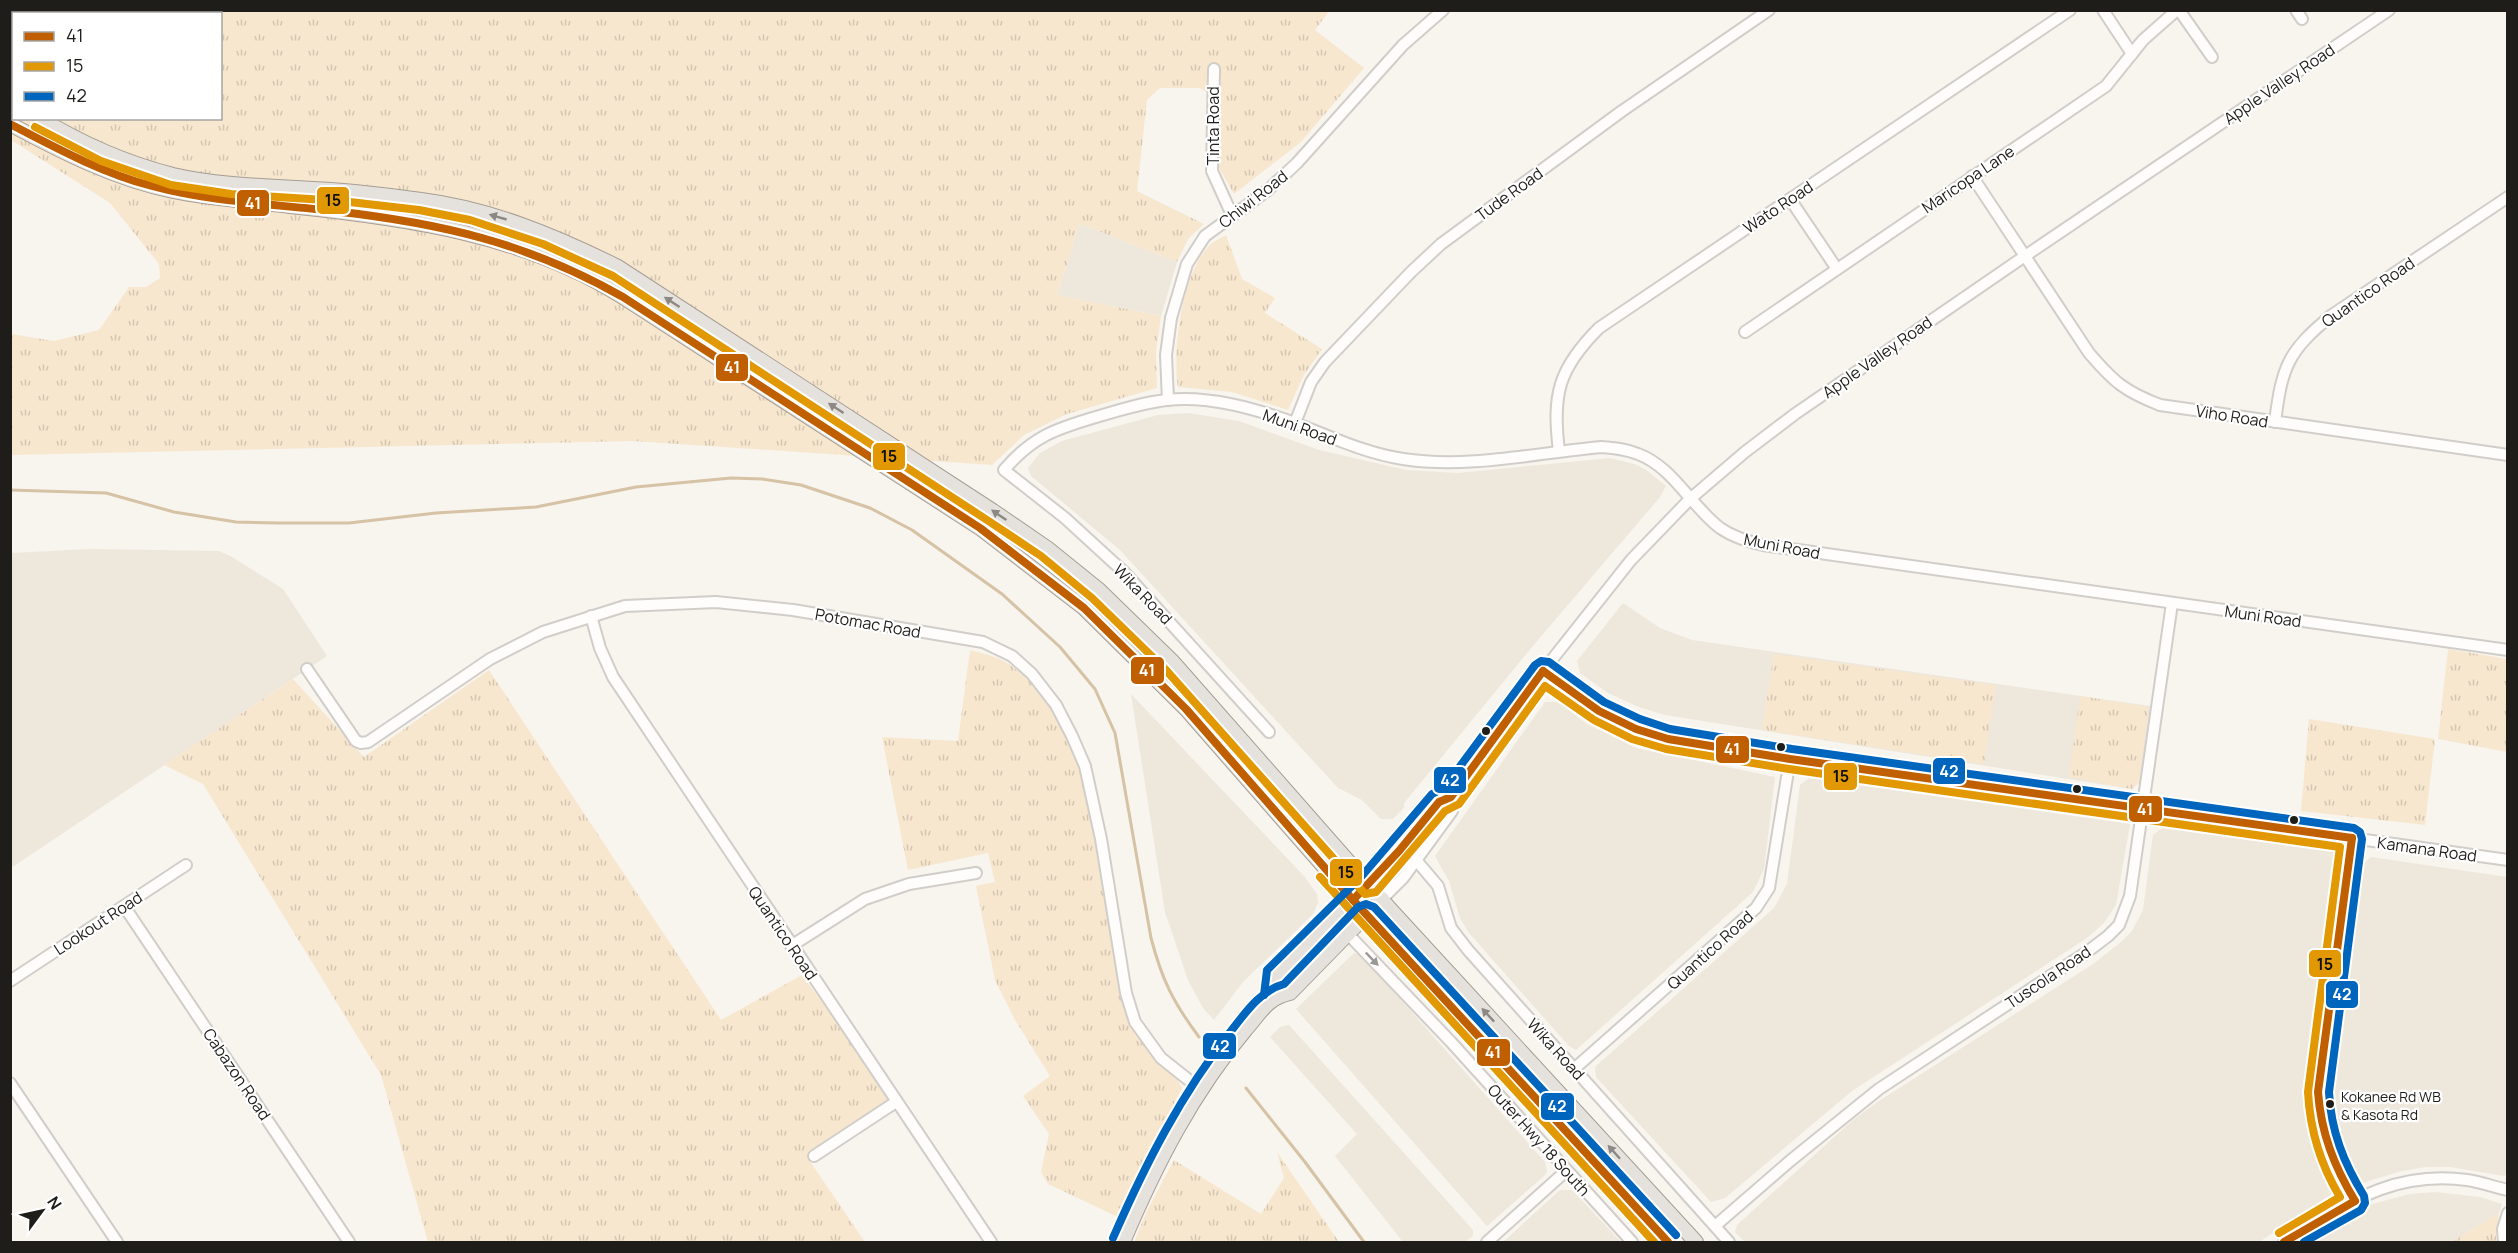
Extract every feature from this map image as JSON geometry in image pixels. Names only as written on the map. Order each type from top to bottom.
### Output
[{"type":"main road","points":[[44,120],[101,151],[137,165],[175,175],[219,183],[332,190],[423,200],[522,224],[618,267],[993,511],[1047,548],[1099,590],[1173,662],[1382,899],[1696,1242]]},
{"type":"main road","points":[[10,124],[94,166],[172,191],[215,199],[331,210],[468,232],[514,246],[570,268],[607,287],[980,528],[1084,608],[1186,710],[1353,900],[1668,1242]]},
{"type":"main road","name":"Apple Valley Road","points":[[1123,1242],[1166,1148],[1219,1061],[1274,996],[1275,976],[1369,884]]},
{"type":"main road","name":"Apple Valley Road","points":[[1274,996],[1290,993],[1382,899]]},
{"type":"street","name":"Chiwi Road","points":[[1168,400],[1166,355],[1178,290],[1187,264],[1205,236],[1232,214],[1268,190],[1296,163],[1403,45],[1443,10]]},
{"type":"street","name":"Tude Road","points":[[1294,423],[1311,382],[1325,362],[1441,244],[1622,111],[1769,10]]},
{"type":"street","name":"Wato Road","points":[[1559,451],[1556,420],[1560,387],[1565,370],[1582,344],[1599,328],[2070,10]]},
{"type":"street","points":[[2103,10],[2132,54]]},
{"type":"street","points":[[2178,10],[2212,57]]},
{"type":"street","name":"Maricopa Lane","points":[[1745,332],[2106,86],[2154,28],[2178,10]]},
{"type":"street","name":"Apple Valley Road","points":[[1369,884],[1439,802],[1451,797],[1543,671],[1631,560],[1690,499],[1795,414],[2383,12]]},
{"type":"street","name":"Tinta Road","points":[[1214,69],[1212,171],[1232,214]]},
{"type":"street","name":"Viho Road","points":[[1972,176],[2089,353],[2109,376],[2133,395],[2160,405],[2508,455]]},
{"type":"street","name":"Quantico Road","points":[[2275,423],[2280,384],[2287,364],[2313,331],[2332,315],[2508,197]]},
{"type":"street","points":[[1790,199],[1837,269]]},
{"type":"street","name":"Muni Road","points":[[1004,470],[1020,451],[1056,428],[1140,405],[1168,400],[1210,402],[1246,408],[1294,423],[1346,444],[1384,455],[1426,462],[1461,463],[1601,447],[1622,449],[1640,454],[1662,468],[1720,528],[1740,539],[1762,545],[2508,650]]},
{"type":"street","name":"Wika Road","points":[[1004,470],[1065,518],[1125,573],[1269,732]]},
{"type":"street","name":"Potomac Road","points":[[307,669],[356,741],[361,743],[368,742],[490,659],[543,632],[626,606],[728,603],[793,610],[982,642],[1012,656],[1032,674],[1056,705],[1085,766],[1101,839],[1126,993],[1135,1022],[1161,1058],[1200,1089]]},
{"type":"street","name":"Tuscola Road","points":[[1715,1226],[1879,1089],[2087,952],[2119,924],[2130,896],[2172,603]]},
{"type":"street","name":"Quantico Road","points":[[591,616],[600,648],[613,677],[991,1242]]},
{"type":"street","name":"Kamana Road","points":[[1543,671],[1599,711],[1636,729],[1668,739],[1790,759],[2508,860]]},
{"type":"street","name":"Quantico Road","points":[[1574,1069],[1756,908],[1769,888],[1790,759]]},
{"type":"street","name":"Apple Valley Road","points":[[1382,899],[1416,860],[1452,812],[1451,797]]},
{"type":"street","points":[[2352,838],[2318,1092],[2323,1141],[2335,1169],[2355,1201]]},
{"type":"street","name":"Wika Road","points":[[1416,860],[1438,886],[1451,928],[1468,950],[1729,1242]]},
{"type":"street","name":"Lookout Road","points":[[10,981],[186,865]]},
{"type":"street","points":[[791,946],[865,899],[909,884],[976,873]]},
{"type":"street","name":"Cabazon Road","points":[[124,906],[349,1242]]},
{"type":"street","name":"Outer Hwy 18 South","points":[[1347,933],[1632,1242]]},
{"type":"street","points":[[10,1083],[117,1242]]},
{"type":"street","points":[[814,1156],[896,1102]]},
{"type":"street","points":[[1486,1242],[1566,1171]]},
{"type":"street","points":[[2284,1242],[2372,1191],[2418,1179],[2469,1180],[2508,1190]]},
{"type":"street","points":[[2504,1242],[2508,1213]]},
{"type":"shaded area","points":[[1080,224],[1177,262],[1161,316],[1057,295]]},
{"type":"shaded area","points":[[1188,413],[1239,421],[1319,450],[1406,470],[1458,473],[1610,458],[1645,469],[1666,486],[1660,497],[1532,647],[1404,803],[1404,808],[1393,819],[1381,819],[1362,800],[1338,788],[1120,550],[1031,476],[1028,468],[1040,453],[1062,441],[1158,415]]},
{"type":"shaded area","points":[[91,549],[219,551],[283,589],[327,656],[11,868],[11,553]]},
{"type":"shaded area","points":[[1623,603],[1660,628],[1692,640],[2150,706],[2140,782],[2132,789],[1665,715],[1639,707],[1608,693],[1580,673],[1577,661]]},
{"type":"shaded area","points":[[1131,694],[1304,876],[1317,894],[1318,903],[1313,914],[1243,982],[1214,1020],[1203,1008],[1188,980],[1165,912]]},
{"type":"shaded area","points":[[1545,702],[1558,702],[1587,724],[1636,748],[1775,777],[1764,869],[1753,892],[1576,1050],[1569,1046],[1469,933],[1460,918],[1449,881],[1435,856]]},
{"type":"shaded area","points":[[1809,778],[2130,824],[2116,905],[2104,923],[2087,938],[1852,1091],[1725,1198],[1711,1202],[1596,1077],[1595,1067],[1774,908],[1787,884],[1800,785]]},
{"type":"shaded area","points":[[2162,828],[2335,852],[2340,858],[2308,1075],[2307,1105],[2309,1128],[2315,1153],[2335,1192],[2259,1242],[1745,1242],[1735,1232],[1737,1225],[1853,1120],[2093,964],[2121,942],[2132,931],[2143,910],[2153,835]]},
{"type":"shaded area","points":[[2371,857],[2507,877],[2508,1173],[2504,1176],[2450,1167],[2426,1167],[2402,1171],[2362,1183],[2348,1164],[2336,1136],[2332,1103],[2343,1004],[2363,864]]},
{"type":"shaded area","points":[[1354,953],[1361,955],[1545,1162],[1547,1172],[1544,1176],[1487,1226],[1296,1009]]},
{"type":"shaded area","points":[[1289,1025],[1473,1230],[1473,1236],[1465,1242],[1403,1242],[1335,1156],[1357,1134],[1270,1037],[1280,1027]]},
{"type":"shaded area","points":[[1560,1190],[1572,1190],[1621,1242],[1503,1242]]},
{"type":"shaded area","points":[[2436,1192],[2480,1197],[2502,1204],[2499,1213],[2452,1242],[2309,1242],[2372,1204],[2410,1194]]},
{"type":"green space","points":[[1330,10],[1315,30],[1364,68],[1301,142],[1234,194],[1219,168],[1221,103],[1200,88],[1160,88],[1147,100],[1137,191],[1204,224],[1188,239],[1177,262],[1080,224],[1057,295],[1161,316],[1156,352],[1157,388],[1067,414],[1024,435],[992,465],[633,441],[11,455],[11,334],[54,341],[99,330],[129,287],[146,287],[160,278],[159,264],[110,203],[11,140],[11,11]]},
{"type":"green space","points":[[1226,235],[1242,279],[1275,298],[1265,313],[1322,349],[1304,375],[1288,410],[1232,392],[1178,387],[1178,333],[1181,312],[1192,273],[1200,257],[1212,244]]},
{"type":"green space","points":[[2448,649],[2507,659],[2507,752],[2438,739]]},
{"type":"green space","points":[[970,650],[1003,661],[1026,679],[1049,706],[1074,753],[1086,786],[1120,996],[1131,1024],[1142,1042],[1176,1078],[1182,1088],[1118,1217],[1048,1184],[1041,1172],[1049,1134],[1023,1096],[1050,1076],[1015,1020],[995,980],[976,886],[995,882],[988,853],[908,870],[882,737],[958,741]]},
{"type":"green space","points":[[1774,654],[1996,685],[1984,764],[1762,730]]},
{"type":"green space","points":[[489,670],[721,1020],[802,975],[896,1102],[809,1160],[865,1242],[428,1242],[381,1075],[203,784],[164,765],[293,679],[364,757]]},
{"type":"green space","points":[[2080,696],[2149,707],[2139,782],[2132,789],[2069,777]]},
{"type":"green space","points":[[2309,719],[2435,739],[2425,825],[2301,811]]},
{"type":"green space","points":[[1277,1152],[1339,1242],[1134,1242],[1148,1209],[1174,1160],[1261,1214],[1284,1178]]},
{"type":"green space","points":[[2499,1213],[2496,1242],[2452,1242]]},
{"type":"waterway","points":[[10,490],[106,493],[174,512],[236,522],[278,523],[349,523],[436,513],[536,507],[636,487],[731,478],[762,479],[801,485],[870,508],[912,530],[1002,594],[1060,647],[1095,689],[1115,733],[1155,953],[1169,990],[1199,1037]]},
{"type":"waterway","points":[[1246,1088],[1305,1162],[1364,1242]]},
{"type":"transit line","name":"41","points":[[10,124],[97,167],[152,186],[219,199],[411,222],[483,238],[553,262],[623,297],[980,528],[1084,608],[1186,709],[1353,900],[1668,1242]]},
{"type":"transit line","name":"15","points":[[35,127],[101,161],[171,185],[231,194],[341,201],[419,210],[470,220],[543,244],[613,276],[1041,556],[1092,598],[1165,669],[1365,894],[1376,892],[1445,811],[1459,804],[1545,686],[1594,720],[1632,739],[1666,749],[1789,769],[2340,847],[2308,1092],[2317,1146],[2340,1197],[2279,1233]]},
{"type":"transit line","name":"42","points":[[1264,995],[1267,970],[1361,877],[1432,794],[1444,788],[1535,665],[1541,661],[1549,662],[1604,702],[1640,719],[1670,729],[1792,749],[2354,828],[2360,832],[2362,839],[2329,1092],[2332,1120],[2340,1147],[2364,1196],[2365,1203],[2361,1210],[2304,1242]]},
{"type":"transit line","name":"41","points":[[1543,671],[1599,711],[1636,729],[1668,739],[1790,759],[2352,838]]},
{"type":"transit line","name":"41","points":[[1353,900],[1399,851],[1439,802],[1451,797],[1543,671]]},
{"type":"transit line","name":"41","points":[[2352,838],[2318,1092],[2325,1135],[2341,1175],[2355,1201]]},
{"type":"transit line","name":"15","points":[[1320,877],[1654,1242]]},
{"type":"transit line","name":"42","points":[[1113,1238],[1165,1131],[1196,1080],[1231,1031],[1254,1003],[1275,987],[1284,984],[1358,907],[1366,904],[1374,907],[1676,1235]]},
{"type":"transit line","name":"41","points":[[2284,1242],[2355,1201]]},
{"type":"place","name":"Kokanee Rd WB & Kasota Rd","points":[[2330,1104]]}]
